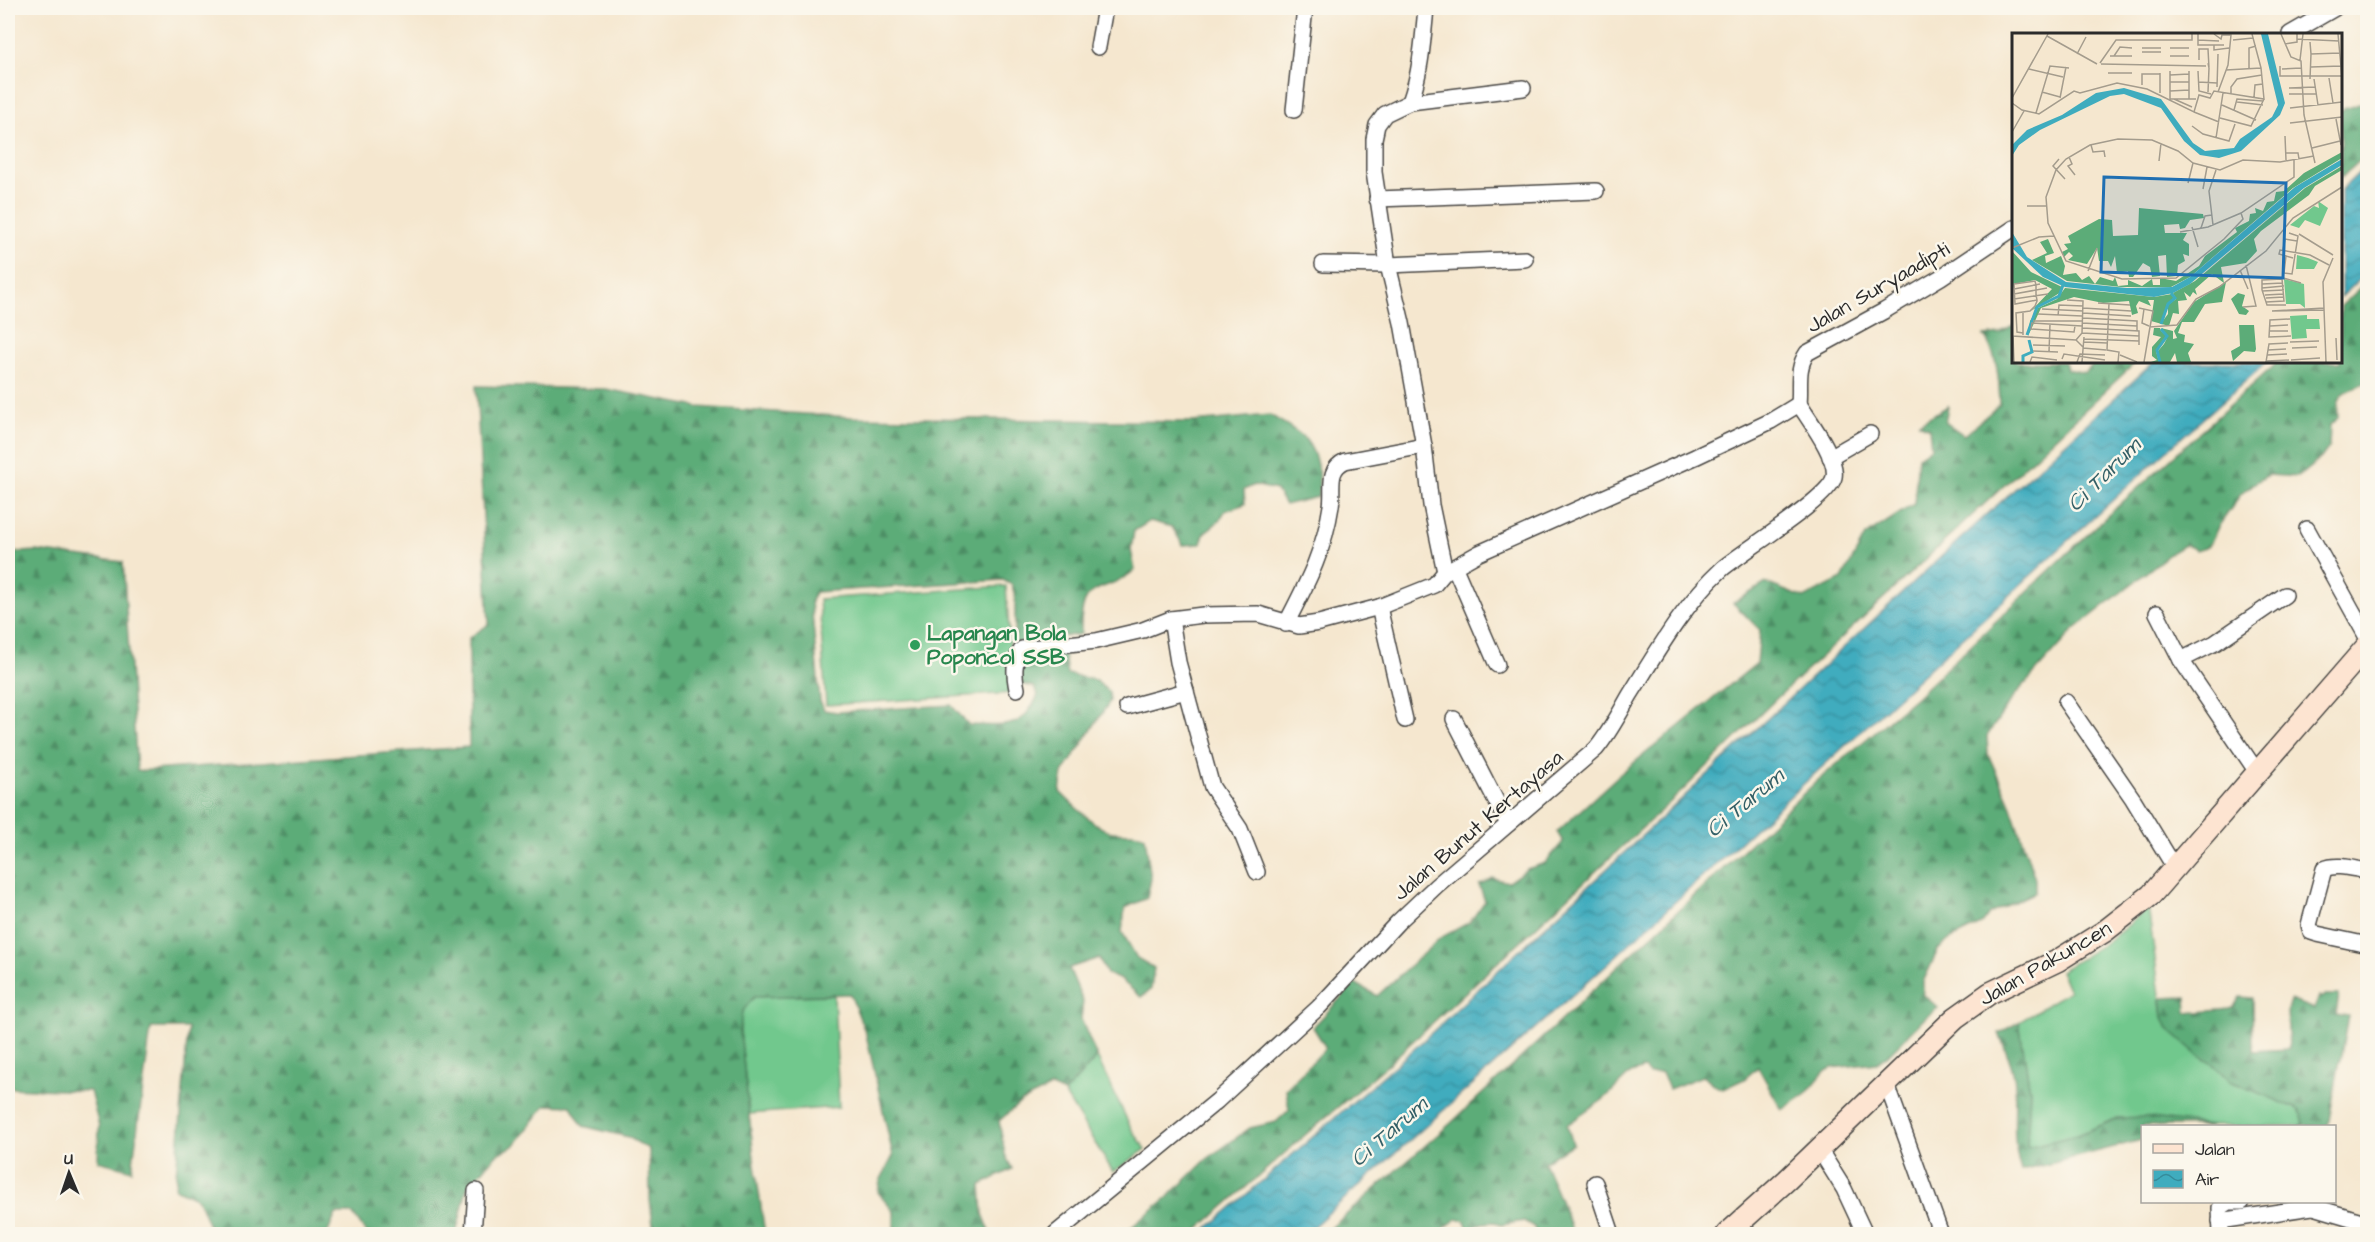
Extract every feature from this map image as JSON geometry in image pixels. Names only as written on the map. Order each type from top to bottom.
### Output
[{"type":"street","points":[[1098,47],[1105,8]]},
{"type":"street","points":[[1294,110],[1305,8]]},
{"type":"street","points":[[1410,102],[1418,79],[1426,8]]},
{"type":"street","points":[[2292,33],[2335,8]]},
{"type":"street","points":[[1497,665],[1450,570],[1431,505],[1424,446],[1377,199],[1374,139],[1377,125],[1385,114],[1410,102],[1523,88]]},
{"type":"street","points":[[1377,199],[1596,191]]},
{"type":"street","name":"Jalan Suryaadipti","points":[[1799,404],[1799,374],[1801,362],[1807,353],[1941,277],[2012,229]]},
{"type":"street","points":[[1323,264],[1388,265],[1525,259]]},
{"type":"street","points":[[1017,689],[1014,674],[1015,659],[1022,649],[1105,639],[1143,630],[1171,619],[1237,613],[1258,614],[1299,626],[1379,607],[1434,585],[1450,570],[1522,533],[1771,421],[1799,404]]},
{"type":"street","name":"Jalan Bunut Kertayasa","points":[[1055,1234],[1217,1101],[1319,1007],[1398,922],[1583,761],[1608,735],[1655,655],[1700,592],[1721,570],[1809,505],[1830,486],[1834,477],[1834,465],[1799,404]]},
{"type":"street","points":[[1830,457],[1870,434]]},
{"type":"street","points":[[1286,624],[1323,545],[1332,505],[1333,470],[1345,461],[1424,446]]},
{"type":"street","points":[[2307,529],[2367,639]]},
{"type":"street","points":[[2181,660],[2215,643],[2285,595]]},
{"type":"street","points":[[1379,607],[1405,720]]},
{"type":"street","points":[[2157,613],[2181,660],[2257,772]]},
{"type":"street","points":[[1171,619],[1178,662],[1212,787],[1240,829],[1257,872]]},
{"type":"street","name":"Jalan Pakuncen","points":[[1726,1234],[1887,1085],[1955,1018],[1990,993],[2057,961],[2105,931],[2151,895],[2367,645]]},
{"type":"street","points":[[1127,707],[1186,692]]},
{"type":"street","points":[[2066,702],[2133,799],[2175,868]]},
{"type":"street","points":[[1454,719],[1508,824]]},
{"type":"street","points":[[2367,870],[2340,866],[2330,866],[2324,869],[2309,925],[2311,932],[2367,945]]},
{"type":"street","points":[[1887,1085],[1941,1234]]},
{"type":"street","points":[[1819,1149],[1844,1189],[1865,1234]]},
{"type":"street","points":[[1595,1184],[1612,1234]]},
{"type":"street","points":[[473,1234],[476,1191]]},
{"type":"street","points":[[2232,1203],[2223,1204],[2220,1208],[2220,1228],[2305,1204],[2367,1223]]},
{"type":"green space","points":[[2367,73],[2367,154],[2342,177],[2342,110],[2362,103]]},
{"type":"green space","points":[[2367,282],[2367,382],[2348,390],[2341,398],[2338,403],[2338,418],[2330,425],[2329,447],[2321,458],[2298,477],[2268,475],[2256,482],[2241,494],[2205,548],[2196,551],[2184,545],[2172,552],[2075,629],[2014,696],[1987,736],[1988,754],[2009,801],[2035,879],[2035,892],[1989,914],[1983,923],[1949,940],[1938,950],[1923,982],[1923,994],[1938,1008],[1888,1055],[1877,1063],[1832,1068],[1824,1072],[1806,1094],[1782,1110],[1758,1067],[1744,1079],[1723,1089],[1702,1076],[1669,1089],[1662,1073],[1649,1074],[1644,1069],[1631,1073],[1604,1099],[1567,1125],[1573,1144],[1544,1162],[1574,1234],[1536,1234],[1534,1227],[1524,1221],[1501,1225],[1495,1222],[1482,1223],[1469,1231],[1465,1221],[1458,1218],[1436,1234],[1324,1234],[1451,1123],[1817,781],[1916,697],[2108,515],[2277,363],[2342,363],[2342,305]]},
{"type":"green space","points":[[2012,327],[2012,363],[2065,363],[2067,369],[2085,373],[2094,363],[2135,363],[1776,699],[1681,792],[1385,1067],[1193,1234],[1123,1234],[1168,1197],[1207,1159],[1250,1128],[1276,1122],[1289,1110],[1286,1089],[1326,1048],[1313,1027],[1355,983],[1377,996],[1440,938],[1470,922],[1485,901],[1479,885],[1493,878],[1508,882],[1527,869],[1545,863],[1563,842],[1557,832],[1620,774],[1757,663],[1760,630],[1733,603],[1766,583],[1804,598],[1842,579],[1865,536],[1914,504],[1918,457],[1931,447],[1929,428],[1919,423],[1948,406],[1945,422],[1964,435],[2000,404],[1995,360],[1984,336],[2000,334]]},
{"type":"green space","points":[[476,386],[606,389],[698,407],[851,417],[1192,422],[1270,415],[1299,433],[1310,446],[1318,468],[1318,497],[1285,505],[1276,490],[1254,485],[1244,490],[1245,504],[1225,511],[1219,521],[1204,533],[1201,544],[1183,545],[1172,527],[1150,521],[1134,531],[1131,550],[1135,570],[1089,595],[1084,603],[1081,616],[1081,634],[1015,644],[1015,597],[1012,585],[1003,580],[815,592],[811,601],[820,701],[824,710],[837,712],[951,705],[969,725],[1011,724],[1025,715],[1038,695],[1034,687],[1022,684],[1020,662],[1030,657],[1047,654],[1064,654],[1067,674],[1095,680],[1109,692],[1110,701],[1063,773],[1060,792],[1102,828],[1113,832],[1145,836],[1151,879],[1147,898],[1125,908],[1122,932],[1137,958],[1154,968],[1151,989],[1141,997],[1121,980],[1107,974],[1099,958],[1069,968],[1083,1001],[1081,1019],[1097,1057],[1064,1093],[1051,1087],[1021,1102],[999,1121],[1005,1154],[1012,1169],[981,1185],[983,1214],[991,1234],[894,1234],[894,1212],[878,1192],[880,1181],[893,1156],[866,1034],[850,994],[754,997],[742,1012],[740,1031],[765,1234],[654,1234],[650,1200],[649,1149],[628,1137],[583,1126],[571,1106],[546,1105],[514,1146],[497,1154],[467,1188],[456,1234],[367,1234],[353,1214],[336,1214],[327,1234],[212,1234],[198,1199],[175,1188],[188,1028],[151,1028],[132,1170],[98,1161],[99,1126],[90,1091],[8,1088],[8,553],[36,551],[123,562],[137,771],[469,747],[469,638],[489,624]]},
{"type":"green space","points":[[1006,586],[1013,693],[826,705],[819,599]]},
{"type":"green space","points":[[2148,907],[2163,1017],[2199,1056],[2213,1064],[2230,1081],[2298,1109],[2302,1114],[2304,1125],[2200,1125],[2118,1118],[2078,1135],[2027,1147],[2030,1091],[2019,1022],[2069,991],[2060,971],[2095,950]]},
{"type":"green space","points":[[834,995],[839,1107],[749,1114],[740,1031],[741,1012],[754,997]]},
{"type":"green space","points":[[2325,995],[2339,995],[2336,1014],[2348,1016],[2328,1125],[2302,1125],[2304,1124],[2302,1114],[2298,1109],[2230,1081],[2213,1064],[2199,1056],[2168,1029],[2163,1017],[2161,998],[2186,997],[2187,1013],[2230,1009],[2240,997],[2252,998],[2253,1051],[2289,1049],[2287,1010],[2290,1000],[2314,1009],[2319,997]]},
{"type":"green space","points":[[2019,1022],[2030,1091],[2027,1147],[2078,1135],[2118,1118],[2144,1117],[2204,1125],[2141,1125],[2141,1140],[2021,1171],[2015,1140],[2015,1080],[1999,1033]]},
{"type":"green space","points":[[1097,1057],[1132,1130],[1146,1149],[1113,1172],[1064,1093]]},
{"type":"water","points":[[2367,165],[2367,273],[2342,296],[2342,189]]},
{"type":"water","name":"Ci Tarum","points":[[2153,363],[2266,363],[2164,453],[1615,957],[1305,1234],[1201,1234],[1414,1049],[1947,551]]},
{"type":"place","name":"Lapangan Bola Poponcol SSB","points":[[915,645]]}]
